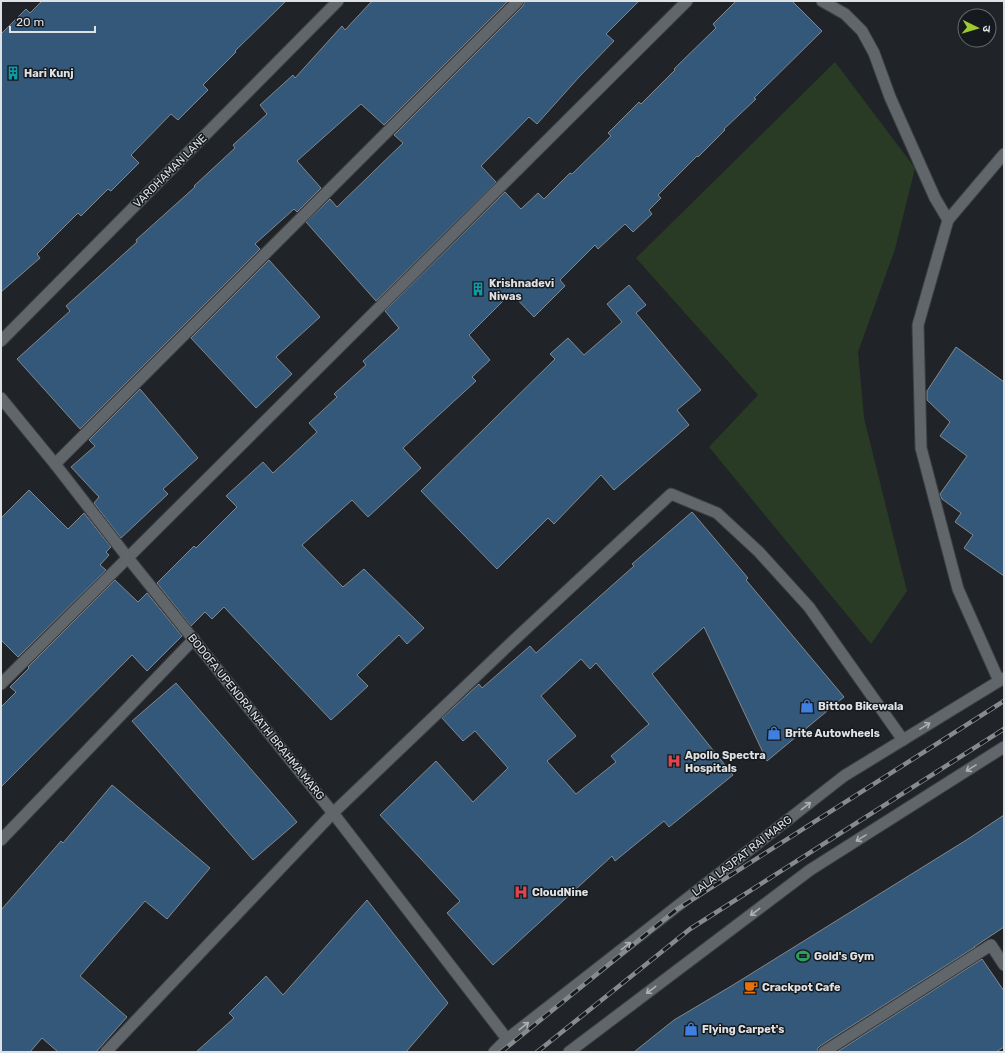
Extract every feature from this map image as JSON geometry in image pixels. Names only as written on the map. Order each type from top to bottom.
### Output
[{"type":"street","name":"VARDHAMAN LANE","points":[[1,341],[338,1]]},
{"type":"street","points":[[55,464],[518,1]]},
{"type":"street","points":[[1,684],[687,1]]},
{"type":"street","points":[[822,1],[845,14],[862,31],[874,53],[890,97],[935,198],[948,220]]},
{"type":"street","points":[[1002,680],[958,589],[921,448],[918,325],[948,220],[1004,154]]},
{"type":"street","name":"BODOFA UPENDRA NATH BRAHMA MARG","points":[[1,398],[333,813],[507,1039]]},
{"type":"street","points":[[106,1052],[333,813],[671,494],[717,513],[759,552],[809,607],[903,740]]},
{"type":"street","points":[[1,840],[194,639]]},
{"type":"street","name":"LALA LAJPAT RAI MARG","points":[[494,1052],[507,1039],[844,776],[1002,680]]},
{"type":"street","points":[[569,1052],[810,870],[1004,747]]},
{"type":"street","points":[[824,1052],[991,945],[1004,965]]},
{"type":"green space","points":[[835,62],[915,168],[895,249],[858,352],[864,418],[907,591],[871,644],[709,447],[758,395],[636,258]]},
{"type":"building","points":[[42,1],[286,1],[203,85],[208,90],[178,120],[171,114],[131,155],[139,163],[111,191],[108,189],[81,216],[78,213],[37,254],[40,258],[1,292],[1,34],[26,9],[30,13]]},
{"type":"building","points":[[372,1],[508,1],[384,125],[361,104],[297,161],[321,188],[297,212],[294,209],[255,244],[260,249],[80,429],[17,359],[70,311],[66,306],[137,242],[136,240],[195,187],[194,186],[235,148],[233,145],[267,114],[260,105],[293,75],[295,78],[342,26],[345,30]]},
{"type":"building","points":[[525,1],[639,1],[606,34],[614,41],[537,124],[529,117],[481,166],[496,182],[376,301],[306,222],[330,199],[337,207],[403,143],[394,135],[523,6]]},
{"type":"building","points":[[736,1],[792,1],[822,31],[754,98],[756,99],[724,129],[725,130],[698,157],[697,156],[658,195],[661,198],[649,210],[652,214],[633,232],[625,224],[598,249],[595,245],[560,280],[565,286],[534,317],[511,293],[469,335],[490,360],[472,377],[476,381],[403,448],[421,468],[368,517],[352,500],[302,545],[343,587],[364,569],[424,628],[407,644],[399,635],[357,675],[368,686],[331,720],[224,607],[212,619],[205,612],[191,626],[157,583],[194,546],[196,548],[237,507],[226,496],[263,462],[273,473],[317,432],[309,423],[337,397],[334,394],[366,365],[363,361],[399,328],[385,311],[505,192],[521,209],[538,193],[544,199],[611,136],[608,133],[639,102],[641,104],[716,28],[713,24]]},
{"type":"building","points":[[269,260],[320,317],[276,357],[292,374],[256,408],[191,338]]},
{"type":"building","points":[[629,285],[646,305],[636,313],[701,390],[677,410],[689,425],[614,490],[601,475],[554,524],[548,518],[497,569],[421,491],[555,359],[550,354],[568,338],[584,355],[622,322],[607,304]]},
{"type":"building","points":[[956,347],[1004,382],[1004,576],[964,548],[973,535],[955,522],[961,513],[942,499],[940,494],[967,456],[940,436],[950,422],[927,400],[927,391]]},
{"type":"building","points":[[140,389],[198,458],[163,489],[168,494],[121,538],[94,503],[99,497],[71,467],[95,446],[89,440]]},
{"type":"building","points":[[29,490],[68,529],[84,513],[111,547],[106,552],[109,555],[100,565],[106,570],[18,657],[1,640],[1,518]]},
{"type":"building","points":[[692,512],[748,578],[746,580],[844,697],[767,761],[704,627],[652,674],[733,775],[669,827],[664,821],[615,861],[612,856],[493,965],[447,913],[460,901],[380,815],[436,761],[473,802],[508,768],[475,731],[463,741],[442,718],[479,684],[482,688],[530,646],[536,653],[634,566],[632,564]],"holes":[[[581,659],[590,669],[596,663],[649,724],[611,756],[616,762],[576,794],[547,761],[576,736],[541,696]]]},
{"type":"building","points":[[115,580],[138,602],[147,593],[182,636],[147,671],[132,655],[1,787],[1,707],[16,692],[10,687]]},
{"type":"building","points":[[176,683],[297,822],[253,860],[132,721]]},
{"type":"building","points":[[112,785],[210,868],[167,919],[145,901],[80,976],[127,1017],[96,1052],[58,1052],[42,1038],[30,1052],[1,1052],[1,910],[61,841],[63,843]]},
{"type":"building","points":[[1004,815],[1004,927],[820,1046],[817,1052],[634,1052],[674,1020],[733,985],[968,839]]},
{"type":"building","points":[[367,900],[448,1003],[406,1052],[196,1052],[234,1018],[229,1013],[266,976],[283,995]]},
{"type":"building","points":[[982,959],[1004,991],[1004,1047],[996,1052],[837,1052]]},
{"type":"railway","points":[[501,1052],[676,910],[1004,701]]},
{"type":"railway","points":[[537,1052],[690,929],[1004,729]]},
{"type":"place","name":"Hari Kunj","points":[[13,73]]},
{"type":"place","name":"Krishnadevi Niwas","points":[[478,289]]},
{"type":"place","name":"Bittoo Bikewala","points":[[807,706]]},
{"type":"place","name":"Brite Autowheels","points":[[774,733]]},
{"type":"place","name":"Apollo Spectra Hospitals","points":[[674,761]]},
{"type":"place","name":"CloudNine","points":[[521,892]]},
{"type":"place","name":"Gold's Gym","points":[[803,956]]},
{"type":"place","name":"Crackpot Cafe","points":[[751,987]]},
{"type":"place","name":"Flying Carpet's","points":[[691,1029]]}]
